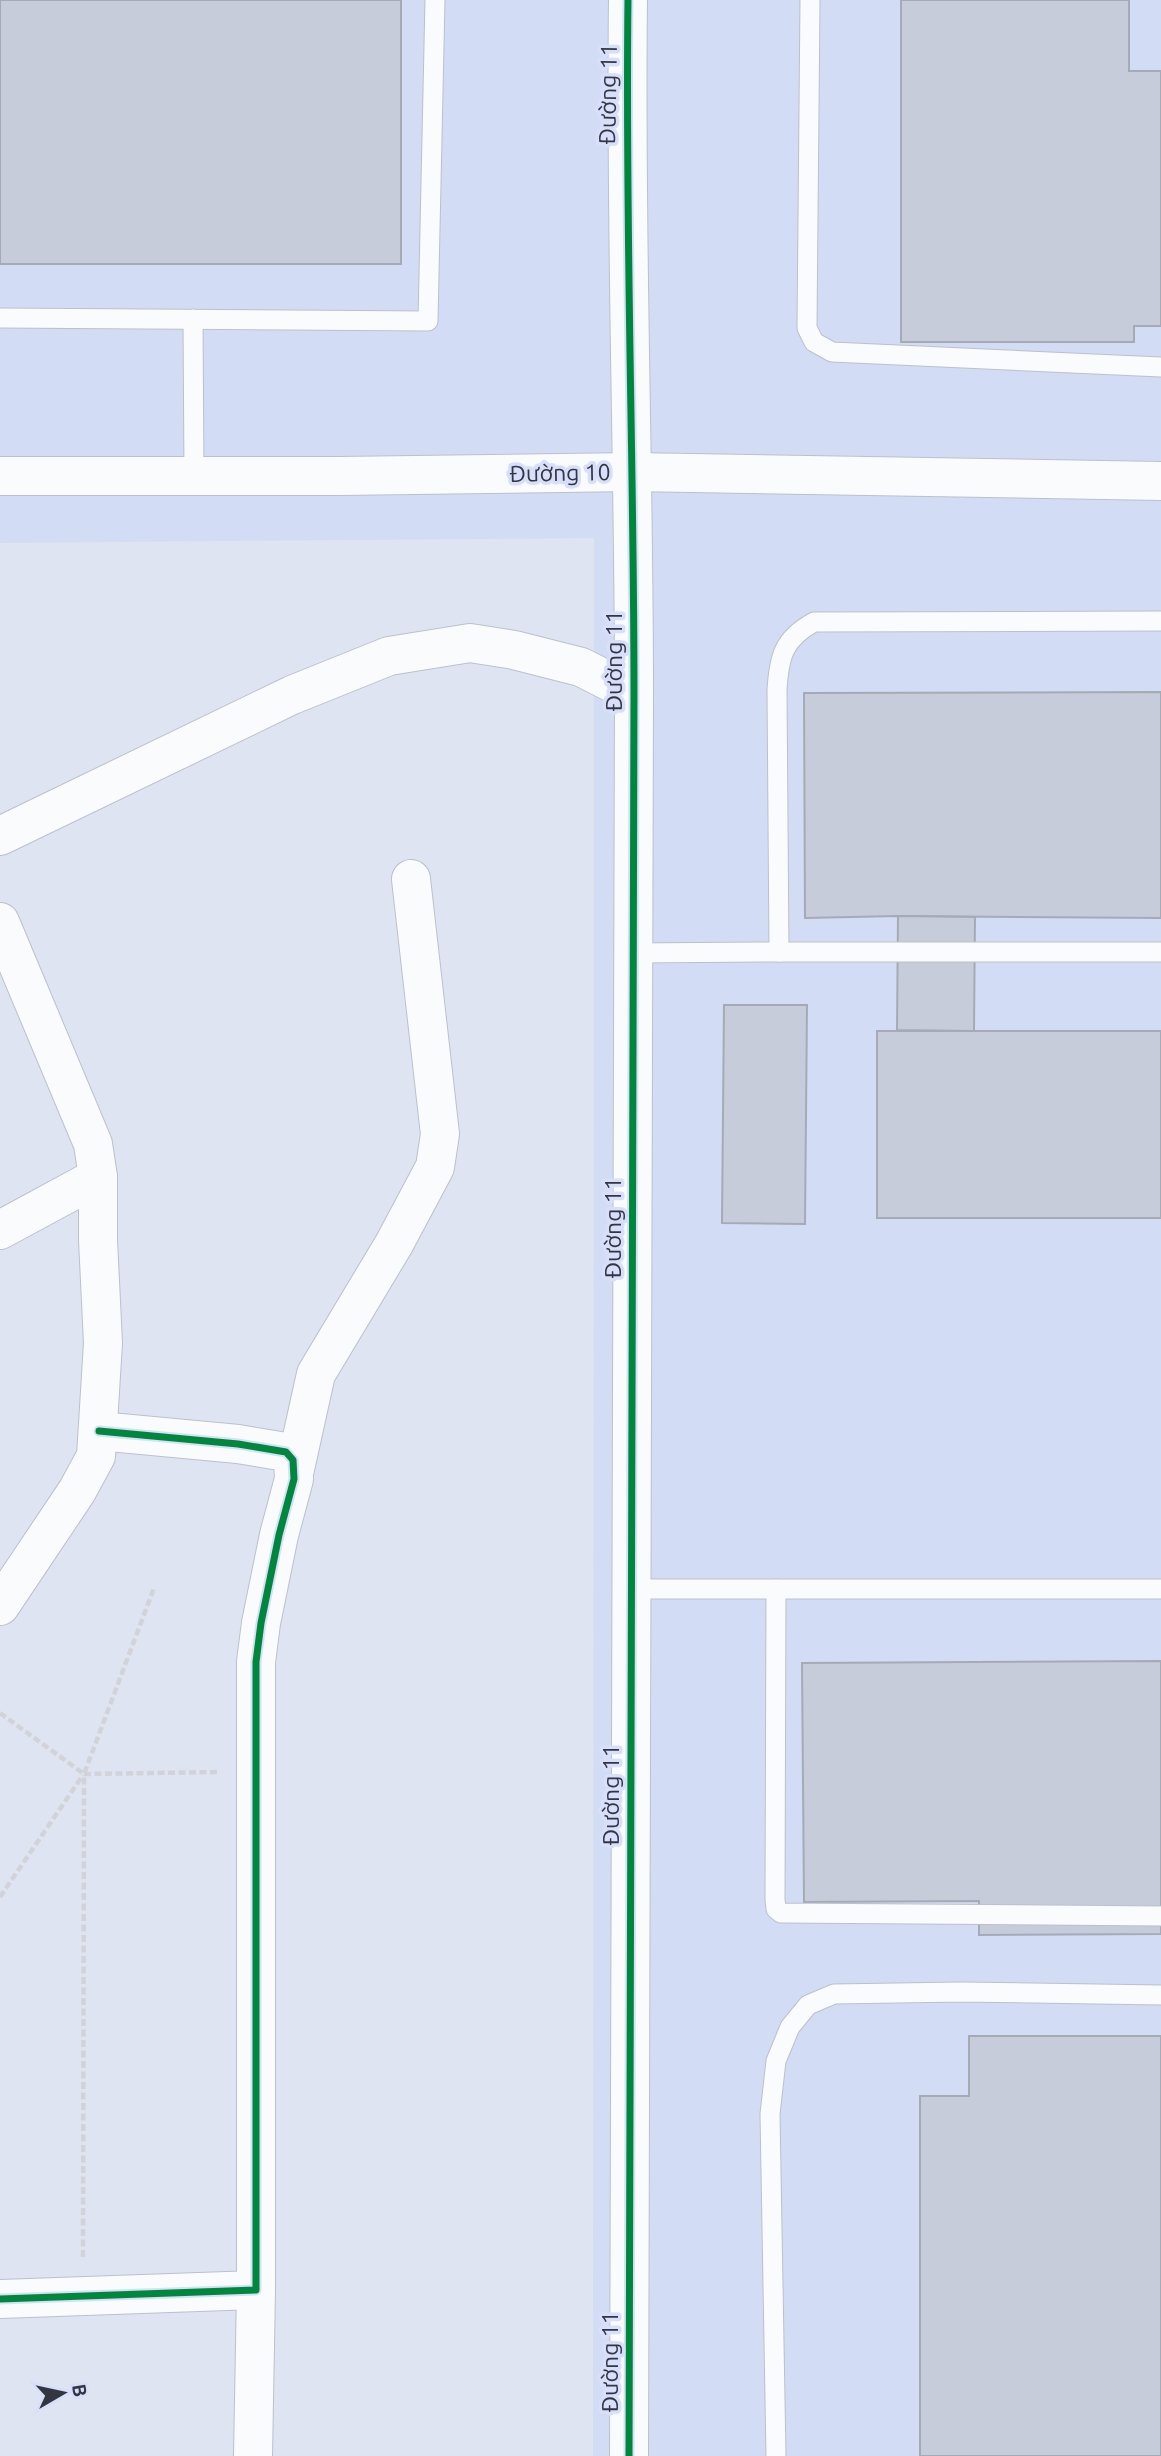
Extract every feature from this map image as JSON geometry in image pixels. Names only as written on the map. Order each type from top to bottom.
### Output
[{"type":"street","name":"Đường 11","points":[[628,0],[626,166],[633,472],[634,694],[629,2456]]},
{"type":"street","name":"Đường 10","points":[[0,476],[339,476],[633,472],[1161,481]]},
{"type":"street","points":[[0,836],[292,695],[388,656],[470,643],[514,650],[581,667],[634,694]]},
{"type":"street","points":[[253,2456],[256,2290],[256,1662],[279,1535],[316,1374],[394,1244],[435,1167],[440,1134],[411,879]]},
{"type":"street","points":[[0,922],[93,1144],[98,1177],[103,1343],[96,1456],[88,1473],[0,1606]]},
{"type":"street","points":[[0,1230],[98,1177]]},
{"type":"street","points":[[99,1431],[238,1444],[286,1452],[293,1460],[295,1469]]},
{"type":"street","points":[[0,2300],[256,2290]]},
{"type":"lane","points":[[0,318],[428,321],[435,0]]},
{"type":"lane","points":[[810,0],[807,328],[814,342],[832,352],[1161,367]]},
{"type":"lane","points":[[193,319],[194,476]]},
{"type":"lane","points":[[779,952],[777,690],[779,663],[787,644],[799,630],[814,622],[1161,621]]},
{"type":"lane","points":[[633,953],[1161,952]]},
{"type":"lane","points":[[631,1589],[1161,1589]]},
{"type":"lane","points":[[776,1589],[775,1899],[776,1909],[780,1913],[1161,1916]]},
{"type":"lane","points":[[776,2456],[770,2114],[776,2061],[790,2026],[808,2006],[834,1994],[960,1992],[1161,1995]]},
{"type":"path","points":[[0,1897],[84,1774],[154,1588]]},
{"type":"path","points":[[0,1713],[84,1774],[219,1772]]},
{"type":"path","points":[[83,2258],[84,1774]]},
{"type":"shaded area","points":[[0,0],[1161,0],[1161,2456],[593,2456],[594,538],[0,543]]},
{"type":"building","points":[[0,0],[401,0],[401,264],[0,264]]},
{"type":"building","points":[[901,0],[1129,0],[1129,71],[1161,71],[1161,326],[1134,326],[1134,342],[901,342]]},
{"type":"building","points":[[1161,692],[1161,918],[805,918],[804,693]]},
{"type":"building","points":[[898,916],[975,917],[974,1031],[897,1030]]},
{"type":"building","points":[[724,1005],[807,1005],[805,1224],[722,1223]]},
{"type":"building","points":[[877,1031],[1161,1031],[1161,1218],[877,1218]]},
{"type":"building","points":[[1161,1661],[1161,1934],[979,1935],[979,1901],[804,1902],[802,1663]]},
{"type":"building","points":[[969,2036],[1161,2036],[1161,2456],[920,2456],[920,2096],[969,2096]]},
{"type":"cycle path","points":[[628,0],[634,694],[629,2456]]},
{"type":"cycle path","points":[[0,2299],[256,2290],[256,1662],[279,1535],[294,1479],[293,1460],[286,1452],[238,1444],[99,1431]]}]
